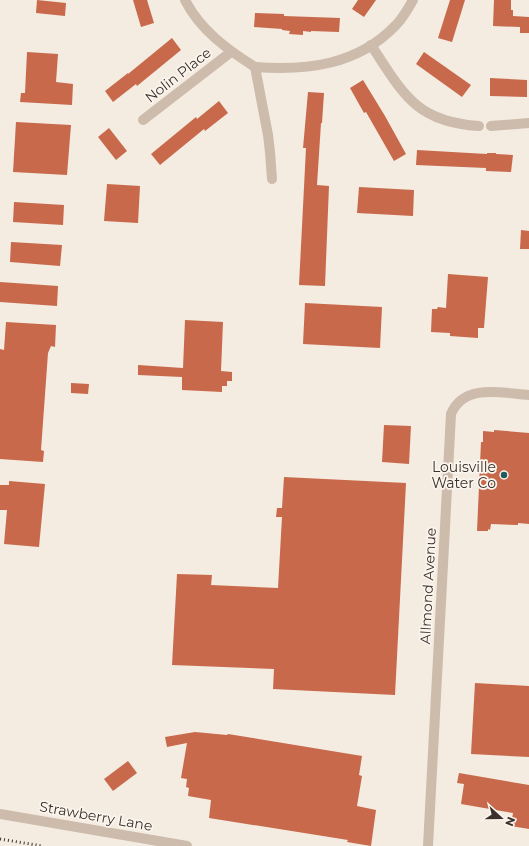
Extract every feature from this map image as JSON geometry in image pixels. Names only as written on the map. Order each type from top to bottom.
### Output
[{"type":"street","points":[[185,0],[202,25],[231,52],[255,67],[280,69],[330,64],[357,54],[383,37],[403,16],[413,0]]},
{"type":"street","points":[[371,45],[400,89],[410,101],[420,109],[433,116],[452,123],[479,126]]},
{"type":"street","name":"Nolin Place","points":[[143,120],[231,52]]},
{"type":"street","points":[[255,67],[268,135],[272,179]]},
{"type":"street","points":[[491,126],[529,123]]},
{"type":"street","name":"Allmond Avenue","points":[[428,846],[451,414],[460,400],[472,394],[485,392],[529,395]]},
{"type":"street","name":"Strawberry Lane","points":[[0,814],[187,846]]},
{"type":"building","points":[[37,0],[66,3],[65,16],[36,13]]},
{"type":"building","points":[[133,0],[147,0],[154,23],[141,27]]},
{"type":"building","points":[[358,0],[376,0],[364,17],[352,9]]},
{"type":"building","points":[[450,0],[465,0],[452,42],[438,38]]},
{"type":"building","points":[[494,0],[511,0],[511,10],[513,10],[513,16],[529,17],[529,33],[520,33],[520,27],[493,26]]},
{"type":"building","points":[[255,13],[284,14],[284,16],[340,18],[339,32],[303,31],[303,35],[289,34],[290,31],[282,29],[254,27]]},
{"type":"building","points":[[172,38],[181,50],[137,86],[136,84],[113,102],[105,91]]},
{"type":"building","points":[[27,52],[58,54],[56,82],[73,84],[72,105],[20,102],[21,93],[25,93]]},
{"type":"building","points":[[424,52],[471,85],[462,97],[416,64]]},
{"type":"building","points":[[490,78],[527,80],[527,97],[490,96]]},
{"type":"building","points":[[363,80],[406,154],[394,161],[366,112],[364,113],[350,88]]},
{"type":"building","points":[[308,92],[324,93],[317,185],[329,186],[325,286],[299,285],[306,148],[303,148]]},
{"type":"building","points":[[219,101],[228,113],[205,131],[204,129],[160,165],[151,154],[196,117],[197,119]]},
{"type":"building","points":[[16,122],[71,125],[67,175],[13,172]]},
{"type":"building","points":[[109,128],[127,151],[116,160],[98,137]]},
{"type":"building","points":[[417,150],[513,155],[511,172],[486,171],[486,168],[416,165]]},
{"type":"building","points":[[107,184],[140,186],[138,223],[104,221]]},
{"type":"building","points":[[359,187],[414,190],[413,216],[357,213]]},
{"type":"building","points":[[14,202],[64,205],[63,225],[13,222]]},
{"type":"building","points":[[521,230],[529,231],[529,249],[520,249]]},
{"type":"building","points":[[11,242],[62,245],[60,266],[10,262]]},
{"type":"building","points":[[448,274],[488,277],[484,328],[478,328],[478,338],[450,336],[450,333],[431,332],[432,309],[437,309],[438,307],[446,308]]},
{"type":"building","points":[[0,282],[58,286],[57,306],[0,302]]},
{"type":"building","points":[[305,303],[382,307],[380,348],[303,344]]},
{"type":"building","points":[[185,320],[223,322],[221,371],[232,372],[232,381],[227,381],[227,386],[222,386],[222,392],[182,390],[182,377],[138,375],[138,365],[183,368]]},
{"type":"building","points":[[6,322],[56,325],[55,347],[51,346],[48,353],[41,450],[44,451],[43,462],[0,459],[0,349],[4,350]]},
{"type":"building","points":[[71,383],[89,384],[88,394],[71,393]]},
{"type":"building","points":[[384,425],[411,426],[409,464],[382,462]]},
{"type":"building","name":"Louisville Water Co","points":[[494,430],[529,433],[529,524],[491,524],[490,530],[488,529],[488,531],[477,531],[481,442],[483,442],[483,431],[494,432]]},
{"type":"building","points":[[284,477],[406,483],[395,695],[273,689],[274,669],[172,665],[177,574],[212,575],[211,585],[278,588],[282,517],[276,517],[277,508],[282,508]]},
{"type":"building","points":[[9,481],[45,484],[39,547],[4,544],[7,510],[0,510],[0,485],[9,485]]},
{"type":"building","points":[[475,683],[529,686],[529,757],[471,754]]},
{"type":"building","points":[[195,732],[228,734],[362,756],[359,775],[362,776],[357,806],[376,810],[371,846],[347,842],[348,840],[209,818],[211,800],[188,796],[189,788],[186,787],[187,779],[181,778],[187,743],[167,747],[165,737]]},
{"type":"building","points":[[128,761],[137,773],[113,791],[104,779]]},
{"type":"building","points":[[459,773],[529,785],[529,829],[511,826],[513,813],[461,804],[464,784],[457,783]]},
{"type":"railway","points":[[0,839],[42,846]]},
{"type":"place","name":"Louisville Water Co","points":[[504,475]]}]
